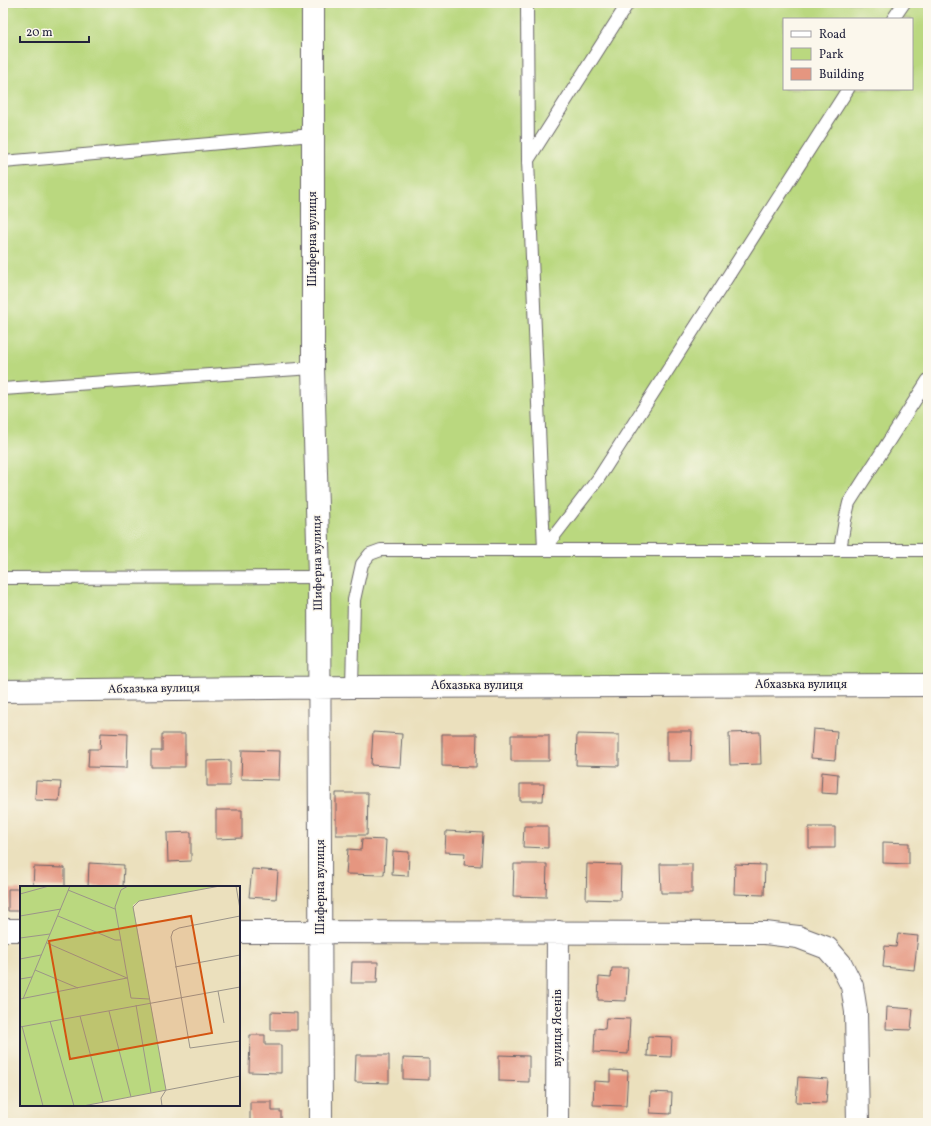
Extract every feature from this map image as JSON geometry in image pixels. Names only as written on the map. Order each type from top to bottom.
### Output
[{"type":"street","name":"Шиферна вулиця","points":[[313,3],[313,368],[319,577],[321,1123]]},
{"type":"street","name":"Абхазька вулиця","points":[[3,691],[319,687],[928,685]]},
{"type":"street","points":[[3,930],[20,930]]},
{"type":"street","points":[[240,932],[765,933],[798,937],[827,948],[841,964],[852,986],[856,1012],[858,1123]]},
{"type":"street","name":"вулиця Ясенів","points":[[557,1123],[558,932]]},
{"type":"lane","points":[[527,3],[528,160],[544,549]]},
{"type":"lane","points":[[528,160],[628,3]]},
{"type":"lane","points":[[894,18],[904,3]]},
{"type":"lane","points":[[544,549],[598,479],[847,90]]},
{"type":"lane","points":[[3,162],[313,135]]},
{"type":"lane","points":[[3,389],[313,368]]},
{"type":"lane","points":[[840,550],[849,503],[928,380]]},
{"type":"lane","points":[[352,687],[354,600],[362,564],[370,554],[381,550],[928,550]]},
{"type":"lane","points":[[3,578],[319,577]]},
{"type":"green space","points":[[3,3],[928,3],[928,685],[3,691]]},
{"type":"building","points":[[813,729],[837,731],[835,760],[811,758]]},
{"type":"building","points":[[667,731],[692,731],[691,761],[667,761]]},
{"type":"building","points":[[373,732],[402,734],[400,767],[371,765]]},
{"type":"building","points":[[760,732],[761,764],[730,765],[729,733]]},
{"type":"building","points":[[101,733],[128,734],[127,768],[88,767],[89,749],[100,749]]},
{"type":"building","points":[[162,734],[185,734],[185,767],[151,767],[151,751],[162,751]]},
{"type":"building","points":[[442,734],[477,734],[476,767],[442,766]]},
{"type":"building","points":[[577,734],[619,735],[619,766],[576,765]]},
{"type":"building","points":[[511,735],[549,735],[549,761],[511,761]]},
{"type":"building","points":[[242,750],[280,751],[279,780],[241,779]]},
{"type":"building","points":[[230,760],[230,786],[207,786],[207,761]]},
{"type":"building","points":[[822,772],[838,774],[837,794],[821,793]]},
{"type":"building","points":[[36,781],[61,782],[59,801],[35,800]]},
{"type":"building","points":[[520,784],[544,784],[543,801],[520,801]]},
{"type":"building","points":[[336,793],[368,793],[367,835],[336,835]]},
{"type":"building","points":[[216,810],[242,810],[242,838],[216,839]]},
{"type":"building","points":[[524,826],[548,826],[548,848],[523,847]]},
{"type":"building","points":[[809,827],[835,827],[835,848],[809,848]]},
{"type":"building","points":[[446,831],[483,833],[481,866],[464,865],[465,853],[445,852]]},
{"type":"building","points":[[191,832],[191,861],[168,862],[167,833]]},
{"type":"building","points":[[362,839],[386,840],[384,875],[346,874],[348,849],[361,850]]},
{"type":"building","points":[[883,842],[909,843],[909,864],[883,863]]},
{"type":"building","points":[[393,851],[409,852],[408,876],[392,875]]},
{"type":"building","points":[[89,863],[124,865],[123,886],[88,886]]},
{"type":"building","points":[[514,864],[547,864],[546,897],[513,896]]},
{"type":"building","points":[[587,864],[621,865],[620,900],[586,899]]},
{"type":"building","points":[[660,864],[692,864],[692,893],[661,893]]},
{"type":"building","points":[[735,864],[765,865],[764,895],[734,894]]},
{"type":"building","points":[[34,867],[65,868],[65,886],[33,886]]},
{"type":"building","points":[[252,869],[278,871],[276,899],[249,897]]},
{"type":"building","points":[[8,889],[20,889],[20,911],[8,911]]},
{"type":"building","points":[[898,934],[918,936],[914,970],[883,967],[885,946],[896,947]]},
{"type":"building","points":[[352,962],[378,962],[377,983],[351,983]]},
{"type":"building","points":[[612,968],[628,968],[626,1001],[598,1000],[599,977],[611,978]]},
{"type":"building","points":[[887,1007],[913,1009],[911,1030],[886,1029]]},
{"type":"building","points":[[271,1012],[297,1013],[297,1030],[271,1030]]},
{"type":"building","points":[[606,1018],[630,1019],[628,1054],[594,1052],[595,1028],[605,1029]]},
{"type":"building","points":[[250,1035],[265,1035],[265,1045],[281,1045],[281,1073],[249,1072]]},
{"type":"building","points":[[648,1036],[672,1037],[671,1057],[647,1056]]},
{"type":"building","points":[[356,1055],[389,1055],[389,1083],[355,1082]]},
{"type":"building","points":[[499,1055],[529,1056],[529,1082],[499,1081]]},
{"type":"building","points":[[403,1058],[429,1059],[429,1080],[403,1079]]},
{"type":"building","points":[[610,1070],[628,1071],[626,1106],[593,1105],[594,1081],[610,1082]]},
{"type":"building","points":[[798,1077],[828,1079],[826,1103],[796,1102]]},
{"type":"building","points":[[651,1092],[672,1093],[671,1114],[650,1113]]},
{"type":"building","points":[[250,1102],[272,1102],[272,1111],[281,1111],[281,1123],[250,1123]]},
{"type":"building","points":[[889,1120],[914,1122],[914,1123],[889,1123]]}]
